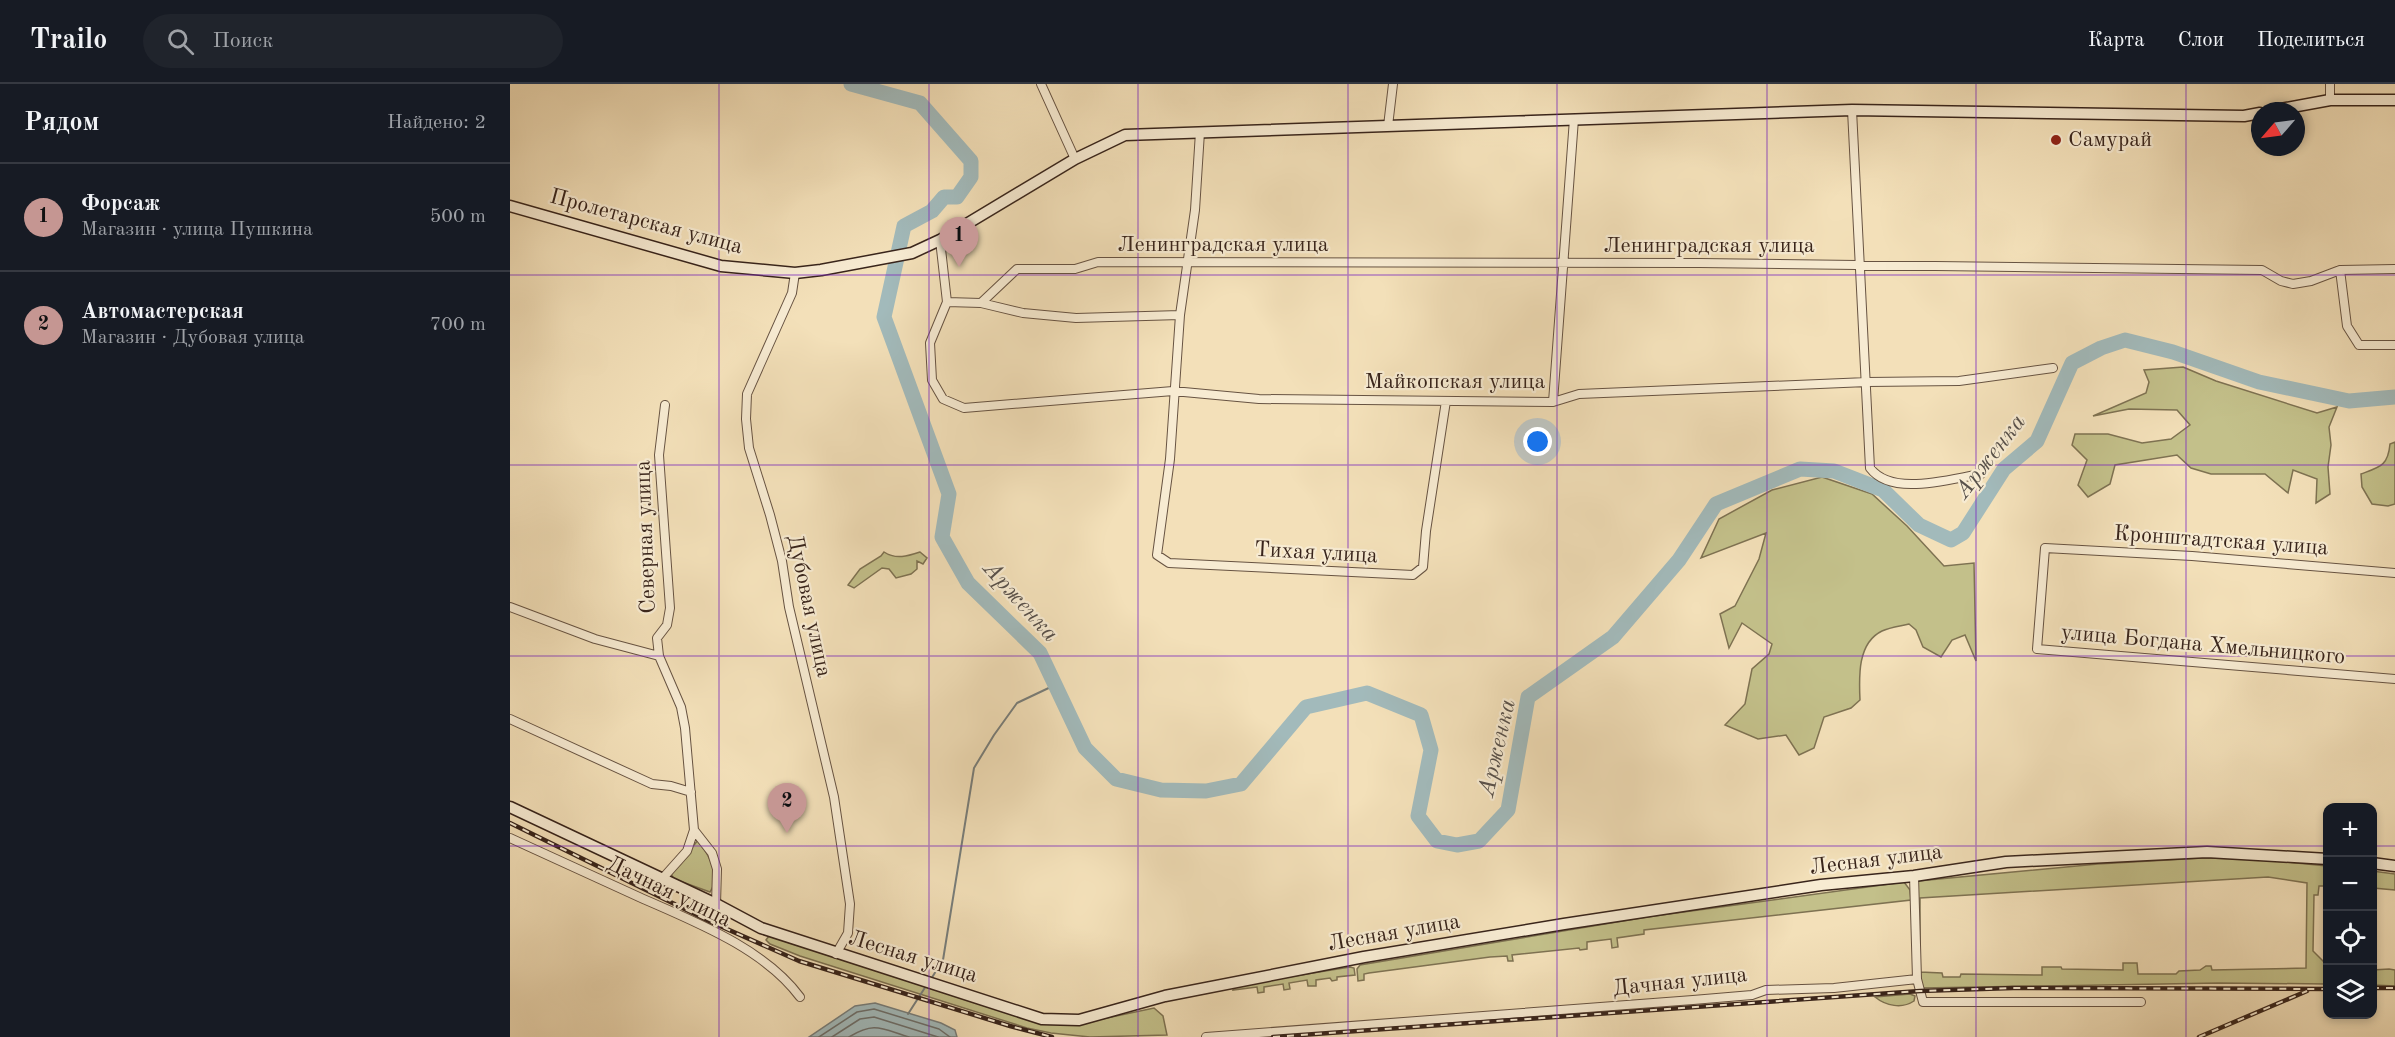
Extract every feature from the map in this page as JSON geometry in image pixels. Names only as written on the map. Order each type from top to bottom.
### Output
[{"type":"main road","points":[[2305,105],[2330,100],[2395,100]]},
{"type":"main road","name":"Пролетарская улица","points":[[510,206],[722,266],[795,273],[912,253],[940,240],[1076,159],[1125,135],[1852,110],[2251,115]]},
{"type":"main road","name":"Лесная улица","points":[[510,807],[716,904],[761,928],[1042,1019],[1079,1020],[1165,996],[1364,957],[1821,885],[1914,876],[2007,862],[2207,852],[2323,859]]},
{"type":"main road","points":[[2377,864],[2395,866]]},
{"type":"street","points":[[1041,84],[1076,159]]},
{"type":"street","points":[[1388,126],[1393,84]]},
{"type":"street","points":[[2330,84],[2330,100]]},
{"type":"street","points":[[1852,110],[1870,468],[1878,478],[1905,485],[1981,474]]},
{"type":"street","points":[[1553,402],[1574,119]]},
{"type":"street","points":[[1173,391],[1180,315],[1195,210],[1200,132]]},
{"type":"street","points":[[940,240],[947,302],[981,303],[1023,314],[1076,318],[1180,315]]},
{"type":"street","name":"Ленинградская улица","points":[[981,303],[1017,269],[1075,268],[1098,262],[1859,265],[2262,270],[2281,281],[2293,284],[2311,281],[2340,270],[2395,269]]},
{"type":"street","points":[[2340,270],[2347,326],[2359,345],[2395,345]]},
{"type":"street","name":"Дубовая улица","points":[[795,273],[792,293],[747,394],[746,419],[749,448],[773,526],[789,607],[834,797],[850,904],[848,933],[836,954]]},
{"type":"street","name":"Майкопская улица","points":[[947,302],[930,343],[932,380],[943,399],[964,408],[1173,391],[1258,399],[1553,402],[1579,394],[1867,382],[1959,381],[2053,368]]},
{"type":"street","name":"Тихая улица","points":[[1173,391],[1170,459],[1156,555],[1169,563],[1218,567],[1413,575],[1423,567],[1446,401]]},
{"type":"street","name":"Северная улица","points":[[659,656],[657,638],[667,625],[670,608],[659,455],[665,405]]},
{"type":"street","name":"Кронштадтская улица","points":[[2045,548],[2192,556],[2395,573]]},
{"type":"street","name":"улица Богдана Хмельницкого","points":[[2045,548],[2037,649],[2395,679]]},
{"type":"street","points":[[510,607],[595,639],[659,656],[681,707],[694,830],[687,851],[662,879]]},
{"type":"street","points":[[510,719],[652,784],[671,786],[691,792]]},
{"type":"street","points":[[694,830],[707,846],[715,862],[717,869],[716,904]]},
{"type":"street","name":"Дачная улица","points":[[510,838],[690,920],[753,954],[784,978],[800,997]]},
{"type":"street","points":[[1914,876],[1917,979],[1923,1002],[2141,1002]]},
{"type":"street","name":"Дачная улица","points":[[1206,1037],[1693,1000],[1752,994],[1766,990],[1834,988],[1917,979]]},
{"type":"shaded area","points":[[2183,367],[2216,381],[2317,413],[2337,407],[2329,427],[2330,494],[2316,503],[2317,479],[2293,470],[2288,493],[2265,474],[2211,474],[2191,468],[2177,455],[2115,465],[2110,484],[2088,497],[2078,485],[2087,460],[2072,445],[2075,434],[2108,434],[2142,443],[2171,439],[2190,425],[2177,410],[2129,409],[2093,416],[2146,393],[2149,382],[2144,370]]},
{"type":"shaded area","points":[[2395,442],[2395,504],[2388,506],[2372,504],[2362,487],[2361,474],[2382,465],[2387,457],[2390,444]]},
{"type":"shaded area","points":[[1822,477],[1872,494],[1907,526],[1944,566],[1974,563],[1976,661],[1965,635],[1952,640],[1941,657],[1923,647],[1916,630],[1909,624],[1882,631],[1868,644],[1864,652],[1860,672],[1860,700],[1851,708],[1824,717],[1814,748],[1799,755],[1786,735],[1758,739],[1725,725],[1745,704],[1752,669],[1769,654],[1772,644],[1742,623],[1729,648],[1720,614],[1735,606],[1759,559],[1766,533],[1701,558],[1719,519],[1772,490]]},
{"type":"shaded area","points":[[884,552],[898,557],[920,552],[927,558],[923,564],[917,561],[917,569],[911,574],[896,578],[889,569],[882,568],[854,588],[848,585],[860,569]]},
{"type":"shaded area","points":[[698,840],[714,872],[715,879],[710,892],[674,879],[671,874]]},
{"type":"shaded area","points":[[2203,858],[2253,859],[2323,866],[2323,886],[2319,886],[2318,895],[2314,895],[2313,951],[2323,961],[2323,984],[2219,983],[1921,988],[1919,973],[1918,881],[2098,864]],"holes":[[[2268,877],[2307,883],[2306,968],[2212,970],[2211,966],[2206,966],[2200,970],[2179,971],[2176,974],[2138,974],[2137,963],[2123,963],[2123,970],[2042,967],[2042,975],[1961,974],[1960,977],[1943,977],[1942,973],[1920,972],[1920,898]]]},
{"type":"shaded area","points":[[2377,872],[2395,874],[2395,890],[2377,888]]},
{"type":"shaded area","points":[[1904,882],[1910,890],[1911,900],[1644,930],[1644,934],[1617,938],[1618,947],[1612,948],[1611,939],[1587,942],[1587,949],[1512,955],[1513,961],[1508,961],[1507,956],[1490,957],[1369,973],[1364,974],[1364,980],[1358,981],[1357,969],[1360,965],[1647,917]]},
{"type":"shaded area","points":[[769,936],[1007,1013],[1088,1022],[1154,1008],[1163,1016],[1167,1035],[1090,1037],[1027,1028],[800,956],[770,944],[766,940]]},
{"type":"shaded area","points":[[1354,968],[1355,975],[1337,977],[1337,980],[1332,981],[1330,978],[1316,980],[1316,986],[1308,986],[1307,980],[1289,983],[1290,989],[1284,990],[1283,984],[1264,987],[1264,992],[1258,993],[1257,987],[1233,990],[1234,986]]},
{"type":"shaded area","points":[[2377,970],[2395,970],[2395,986],[2377,985]]},
{"type":"shaded area","points":[[1910,994],[1915,996],[1914,1001],[1899,1006],[1884,1003],[1875,997]]},
{"type":"water","points":[[875,1003],[941,1023],[955,1030],[957,1037],[809,1037],[855,1006]]},
{"type":"waterway","name":"Арженка","points":[[851,84],[920,103],[971,161],[971,177],[957,197],[944,197],[932,211],[904,226],[884,317],[949,494],[942,537],[968,583],[1040,653],[1085,748],[1116,779],[1161,790],[1206,791],[1241,784],[1306,707],[1367,693],[1421,715],[1431,750],[1418,816],[1437,841],[1457,845],[1479,841],[1508,810],[1528,697],[1613,637],[1679,560],[1716,504],[1800,469],[1834,471],[1883,490],[1919,525],[1951,540],[1963,533],[2004,469],[2037,441],[2072,363],[2101,348],[2125,340],[2173,352],[2259,382],[2349,401],[2395,397]]},
{"type":"waterway","points":[[931,979],[943,960],[974,768],[1017,703],[1055,685]]},
{"type":"waterway","points":[[908,1014],[926,986]]},
{"type":"railway","points":[[510,823],[711,922],[799,961],[1052,1037]]},
{"type":"railway","points":[[1273,1037],[1920,991],[2013,988],[2323,989]]},
{"type":"railway","points":[[2377,988],[2395,988]]},
{"type":"railway","points":[[2199,1037],[2307,991]]},
{"type":"place","name":"Самурай","points":[[2056,140]]},
{"type":"place","name":"Форсаж","points":[[959,267]]},
{"type":"place","name":"Автомастерская","points":[[787,833]]}]
